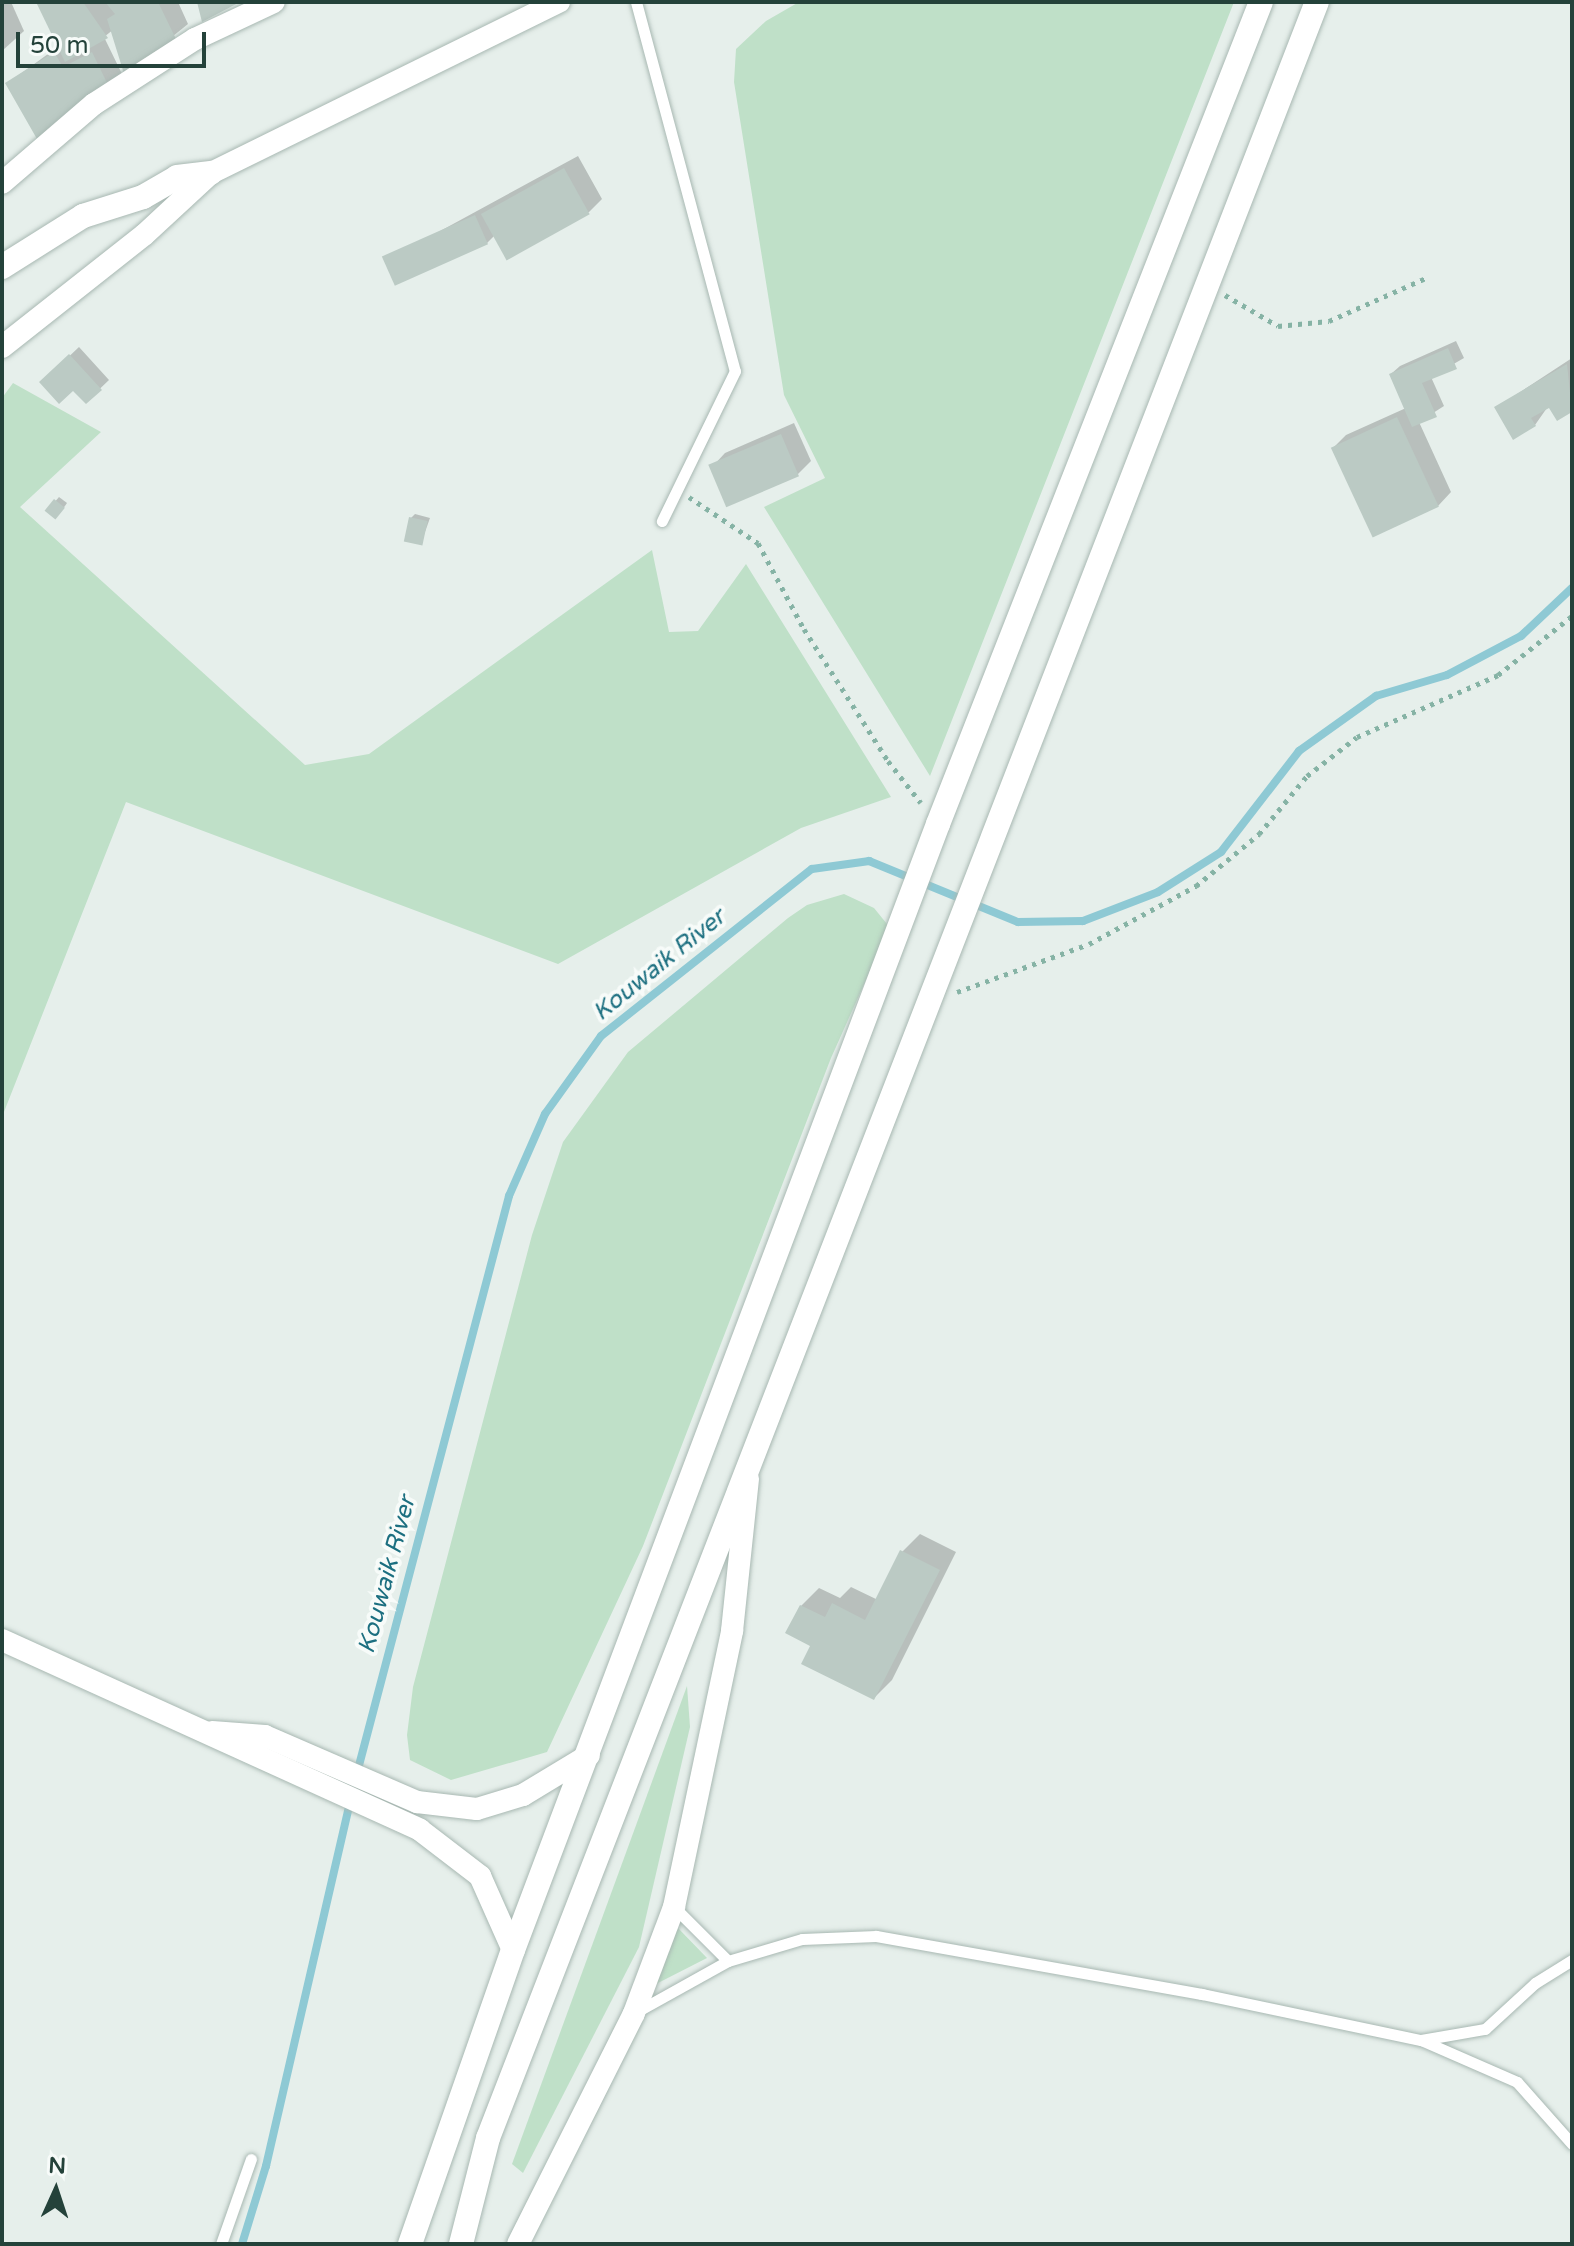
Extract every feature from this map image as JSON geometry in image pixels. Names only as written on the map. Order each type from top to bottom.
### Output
[{"type":"main road","points":[[410,2244],[513,1950],[940,820],[1261,2]]},
{"type":"main road","points":[[461,2244],[488,2138],[929,1000],[946,946],[1317,2]]},
{"type":"main road","points":[[2,267],[83,216],[143,197],[177,177],[211,173]]},
{"type":"street","points":[[2,183],[94,104],[195,39],[274,2]]},
{"type":"street","points":[[2,347],[144,235],[211,173],[559,2]]},
{"type":"street","points":[[518,2244],[634,2013],[674,1907],[732,1631],[750,1464]]},
{"type":"street","points":[[2,1640],[203,1731],[258,1760],[420,1830],[480,1876],[513,1950]]},
{"type":"street","points":[[203,1731],[265,1736],[417,1802],[477,1809],[523,1795],[589,1755]]},
{"type":"lane","points":[[636,2],[735,371],[662,521]]},
{"type":"lane","points":[[674,1907],[728,1961]]},
{"type":"lane","points":[[634,2013],[728,1961],[802,1939],[876,1936],[1202,1994],[1421,2040],[1517,2082],[1572,2144]]},
{"type":"lane","points":[[1421,2040],[1485,2029],[1572,1960]]},
{"type":"lane","points":[[221,2244],[251,2159]]},
{"type":"path","points":[[1207,283],[1278,326],[1329,321],[1426,278]]},
{"type":"path","points":[[678,489],[758,543],[804,629],[888,761],[926,809],[940,820]]},
{"type":"path","points":[[929,1000],[1089,944],[1196,886],[1259,834],[1307,776],[1357,737],[1498,675],[1572,616]]},
{"type":"green space","points":[[799,2],[1234,2],[930,776],[764,507],[825,478],[784,395],[734,82],[736,49],[766,21]]},
{"type":"green space","points":[[13,383],[101,432],[20,507],[305,765],[369,754],[652,550],[669,632],[698,631],[746,564],[891,797],[801,828],[558,964],[126,802],[2,1117],[2,398]]},
{"type":"green space","points":[[844,894],[874,908],[887,924],[887,933],[831,1058],[643,1546],[547,1752],[451,1780],[410,1760],[407,1735],[413,1687],[532,1235],[563,1142],[628,1052],[788,918],[807,905]]},
{"type":"green space","points":[[687,1686],[690,1727],[639,1947],[523,2173],[512,2164]]},
{"type":"green space","points":[[677,1927],[707,1958],[656,1984]]},
{"type":"building","points":[[36,2],[83,2],[108,38],[65,62]]},
{"type":"building","points":[[105,2],[158,2],[176,39],[125,77],[107,19],[115,14]]},
{"type":"building","points":[[197,2],[240,2],[202,22]]},
{"type":"building","points":[[54,52],[63,67],[92,52],[110,89],[37,139],[5,83]]},
{"type":"building","points":[[564,168],[590,214],[507,260],[481,214]]},
{"type":"building","points":[[475,215],[488,244],[395,286],[382,256]]},
{"type":"building","points":[[1448,348],[1457,369],[1422,383],[1437,417],[1412,427],[1389,374]]},
{"type":"building","points":[[69,354],[102,390],[86,404],[73,391],[59,404],[39,382]]},
{"type":"building","points":[[1567,364],[1572,412],[1557,421],[1549,408],[1531,418],[1536,426],[1513,440],[1494,407]]},
{"type":"building","points":[[1397,417],[1439,507],[1373,538],[1331,448]]},
{"type":"building","points":[[781,434],[799,476],[726,507],[708,465]]},
{"type":"building","points":[[54,499],[65,508],[55,519],[45,511]]},
{"type":"building","points":[[409,517],[428,521],[422,545],[404,541]]},
{"type":"building","points":[[900,1550],[940,1570],[874,1700],[801,1664],[810,1646],[785,1633],[800,1605],[825,1617],[832,1603],[865,1620]]},
{"type":"waterway","name":"Kouwaik River","points":[[357,1773],[509,1196],[545,1114],[601,1036],[812,869],[869,861],[1018,922],[1083,921],[1158,892],[1221,852],[1299,751],[1376,696],[1447,675],[1521,636],[1572,588]]},
{"type":"waterway","name":"Kouwaik River","points":[[242,2244],[266,2166],[350,1802]]}]
